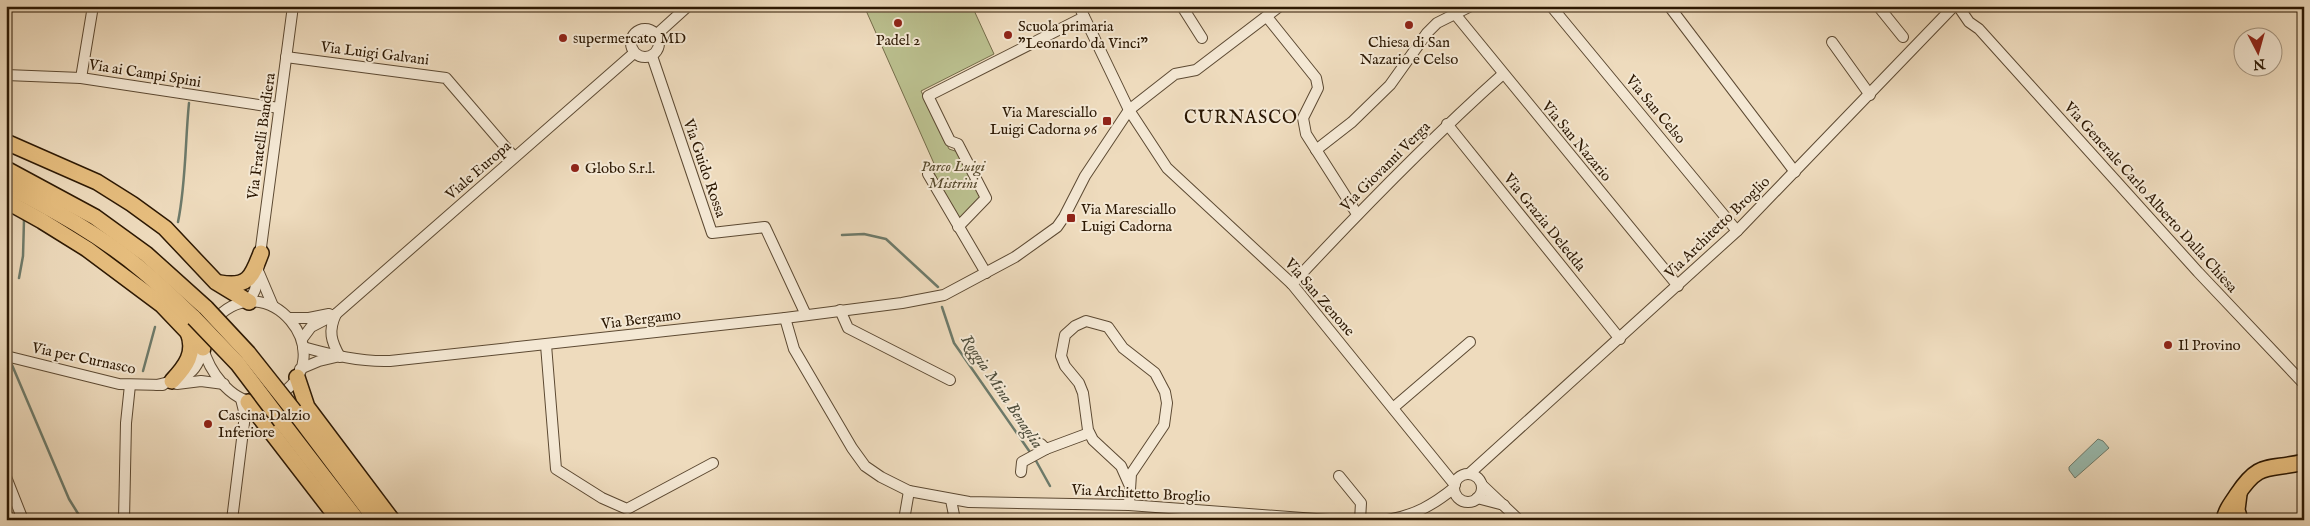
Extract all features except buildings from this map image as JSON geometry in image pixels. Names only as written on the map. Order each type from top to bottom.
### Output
[{"type":"highway","points":[[6,142],[97,182],[132,204],[165,228],[216,282],[249,302]]},
{"type":"highway","points":[[6,169],[63,198],[102,221],[146,254],[206,308],[248,352],[376,520]]},
{"type":"highway","points":[[6,185],[54,210],[100,239],[143,270],[191,325],[203,348]]},
{"type":"highway","points":[[6,201],[42,220],[87,249],[191,325],[238,364],[356,520]]},
{"type":"highway","points":[[216,282],[234,285],[245,282],[254,270],[260,253]]},
{"type":"highway","points":[[172,382],[187,365],[190,357],[191,325]]},
{"type":"highway","points":[[298,373],[307,407],[392,520]]},
{"type":"highway","points":[[245,400],[339,520]]},
{"type":"highway","points":[[2224,520],[2226,512],[2245,483],[2258,471],[2304,462]]},
{"type":"highway","points":[[2239,492],[2237,510],[2240,520]]},
{"type":"street","points":[[81,78],[92,6]]},
{"type":"street","name":"Via Fratelli Bandiera","points":[[249,302],[255,290],[258,270],[293,6]]},
{"type":"street","points":[[656,35],[688,6]]},
{"type":"street","name":"Via San Zenone","points":[[1078,6],[1129,110],[1167,168],[1292,284],[1442,467],[1454,486]]},
{"type":"street","points":[[1186,6],[1183,8],[1202,38]]},
{"type":"street","points":[[1316,150],[1352,122],[1390,85],[1427,33],[1437,23],[1471,6]]},
{"type":"street","name":"Via San Celso","points":[[1552,6],[1737,231]]},
{"type":"street","points":[[1669,6],[1795,172]]},
{"type":"street","points":[[1878,6],[1903,37]]},
{"type":"street","name":"Via Architetto Broglio","points":[[1466,475],[1488,458],[1737,231],[1957,6]]},
{"type":"street","name":"Via Generale Carlo Alberto Dalla Chiesa","points":[[1957,6],[1964,17],[1979,29],[2198,272],[2304,384]]},
{"type":"street","points":[[928,174],[986,274],[1037,243],[1057,227],[1064,218],[1085,176],[1129,110],[1175,74],[1196,70],[1272,10],[1316,78],[1318,88],[1303,118],[1306,134],[1357,214]]},
{"type":"street","name":"Via San Nazario","points":[[1455,14],[1678,286]]},
{"type":"street","points":[[958,228],[986,198],[958,144],[950,142],[928,96],[1084,17]]},
{"type":"street","points":[[649,30],[656,35],[659,45],[657,51],[652,56],[642,58],[634,53],[631,44],[637,32],[649,30]]},
{"type":"street","points":[[1832,42],[1870,96]]},
{"type":"street","name":"Viale Europa","points":[[302,343],[311,327],[339,311],[634,53]]},
{"type":"street","name":"Via Guido Rossa","points":[[652,56],[712,233],[765,227],[806,315]]},
{"type":"street","name":"Via Luigi Galvani","points":[[286,57],[446,78],[514,158]]},
{"type":"street","name":"Via Giovanni Verga","points":[[1292,284],[1357,214],[1447,124],[1503,74]]},
{"type":"street","name":"Via ai Campi Spini","points":[[6,75],[81,78],[279,108]]},
{"type":"street","name":"Via Grazia Deledda","points":[[1447,124],[1620,339]]},
{"type":"street","name":"Via Fratelli Bandiera","points":[[258,270],[273,306]]},
{"type":"street","name":"Via Bergamo","points":[[302,343],[340,357],[371,362],[546,346],[902,303],[944,295],[986,274]]},
{"type":"street","points":[[249,302],[273,306],[290,318],[302,343],[298,373],[288,388],[277,396],[260,402],[245,400],[224,384],[211,367],[203,348],[208,331],[218,316],[231,307],[249,302]]},
{"type":"street","points":[[840,310],[848,328],[950,380]]},
{"type":"street","points":[[339,311],[330,332],[332,342],[340,357]]},
{"type":"street","name":"Viale Europa","points":[[290,318],[309,318],[339,311]]},
{"type":"street","name":"Via Architetto Broglio","points":[[785,318],[794,349],[852,448],[865,466],[909,491],[969,502],[1129,506],[1329,520]]},
{"type":"street","points":[[1129,484],[1121,466],[1101,450],[1089,433],[1083,394],[1079,384],[1065,366],[1062,356],[1065,335],[1075,326],[1086,322],[1108,327],[1123,348],[1155,373],[1165,392],[1167,403],[1164,425],[1135,466],[1129,484],[1129,506]]},
{"type":"street","points":[[1394,408],[1470,342]]},
{"type":"street","points":[[546,346],[556,469],[602,498],[627,509],[713,463]]},
{"type":"street","name":"Via per Curnasco","points":[[157,385],[172,382],[186,376],[196,368],[203,348]]},
{"type":"street","name":"Via per Curnasco","points":[[6,356],[130,385],[157,385],[201,381],[224,384]]},
{"type":"street","name":"Via Bergamo","points":[[298,373],[319,361],[340,357]]},
{"type":"street","points":[[124,520],[126,418],[130,385]]},
{"type":"street","points":[[232,520],[245,415],[245,400]]},
{"type":"street","points":[[1021,472],[1022,462],[1038,451],[1089,433]]},
{"type":"street","name":"Via Architetto Broglio","points":[[1481,483],[1488,458]]},
{"type":"street","name":"Via San Zenone","points":[[1442,467],[1466,475]]},
{"type":"street","points":[[1388,520],[1417,513],[1434,504],[1466,475],[1481,483],[1518,520]]},
{"type":"street","points":[[1339,476],[1361,503],[1360,520]]},
{"type":"street","points":[[6,477],[23,520]]},
{"type":"street","points":[[1478,498],[1481,483]]},
{"type":"street","points":[[1454,486],[1460,499]]},
{"type":"street","points":[[904,520],[909,491]]},
{"type":"street","points":[[1434,504],[1460,499],[1469,502],[1478,498],[1505,505]]},
{"type":"street","points":[[951,500],[955,520]]},
{"type":"street","points":[[6,508],[17,504]]},
{"type":"green space","name":"Parco Luigi Mistrini","points":[[864,6],[972,6],[994,54],[921,91],[949,149],[958,152],[982,197],[960,221],[933,171],[936,168]]},
{"type":"water","points":[[2098,439],[2103,441],[2109,448],[2075,478],[2069,467]]},
{"type":"waterway","points":[[178,222],[184,178],[189,103]]},
{"type":"waterway","points":[[19,278],[23,256],[24,220]]},
{"type":"waterway","name":"Roggia Mina Benaglia","points":[[842,235],[864,234],[886,239],[938,287]]},
{"type":"waterway","name":"Roggia Mina Benaglia","points":[[942,307],[954,343],[1032,455]]},
{"type":"waterway","points":[[143,371],[155,327]]},
{"type":"waterway","points":[[12,365],[69,499],[82,520]]},
{"type":"waterway","name":"Roggia Mina Benaglia","points":[[1035,459],[1050,486]]},
{"type":"waterway","name":"Roggia Mina Benaglia","points":[[1080,516],[1081,520]]},
{"type":"place","name":"Padel 2","points":[[898,23]]},
{"type":"place","name":"Chiesa di San Nazario e Celso","points":[[1409,25]]},
{"type":"place","name":"Scuola primaria \"Leonardo da Vinci\"","points":[[1008,35]]},
{"type":"place","name":"supermercato MD","points":[[563,38]]},
{"type":"place","name":"Via Maresciallo Luigi Cadorna 96","points":[[1107,121]]},
{"type":"place","name":"Globo S.r.l.","points":[[575,168]]},
{"type":"place","name":"Via Maresciallo Luigi Cadorna","points":[[1071,218]]},
{"type":"place","name":"Il Provino","points":[[2168,345]]},
{"type":"place","name":"Cascina Dalzio Inferiore","points":[[208,424]]},
{"type":"district","name":"CURNASCO","points":[[1241,117]]}]
